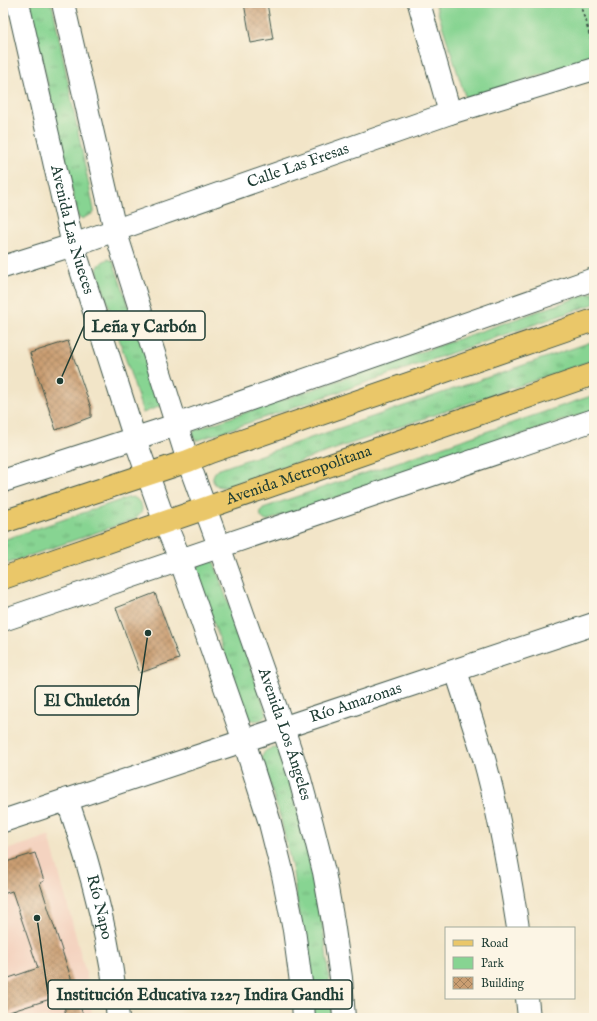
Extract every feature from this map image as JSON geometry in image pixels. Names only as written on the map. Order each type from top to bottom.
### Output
[{"type":"main road","points":[[3,522],[188,461],[210,452],[594,320]]},
{"type":"main road","name":"Avenida Metropolitana","points":[[3,578],[594,374]]},
{"type":"street","name":"Avenida Las Nueces","points":[[18,3],[73,245],[135,439],[148,474]]},
{"type":"street","points":[[63,3],[115,230],[188,461]]},
{"type":"street","points":[[419,3],[450,113]]},
{"type":"street","name":"Calle Las Fresas","points":[[3,267],[73,245],[450,113],[594,69]]},
{"type":"street","points":[[3,481],[176,425],[594,279]]},
{"type":"street","points":[[3,620],[594,420]]},
{"type":"street","name":"Avenida Los Ángeles","points":[[188,461],[301,782],[324,872],[341,978],[344,1018]]},
{"type":"street","points":[[148,474],[165,523],[180,559],[244,741],[270,823],[283,875],[294,930],[304,1018]]},
{"type":"street","name":"Río Amazonas","points":[[3,821],[594,624]]},
{"type":"street","points":[[456,671],[483,756],[503,842],[518,927]]},
{"type":"street","name":"Río Napo","points":[[67,799],[84,848],[98,896],[108,946],[118,1018]]},
{"type":"street","points":[[527,999],[529,1018]]},
{"type":"path","points":[[580,3],[594,49]]},
{"type":"shaded area","points":[[49,836],[89,985],[92,1018],[3,1018],[3,851]]},
{"type":"green space","points":[[29,3],[52,3],[94,210],[94,213],[81,219],[78,217]]},
{"type":"green space","points":[[435,3],[594,3],[594,58],[466,99]]},
{"type":"green space","points":[[108,259],[113,261],[163,405],[143,413],[97,270],[101,263]]},
{"type":"green space","points":[[594,292],[594,304],[199,440],[196,440],[193,437],[195,430]]},
{"type":"green space","points":[[594,341],[594,360],[225,487],[218,486],[214,482],[213,476],[217,470]]},
{"type":"green space","points":[[594,395],[594,410],[266,521],[262,519],[261,512],[263,508]]},
{"type":"green space","points":[[133,497],[141,504],[142,507],[141,513],[135,519],[3,565],[3,540]]},
{"type":"green space","points":[[209,561],[214,562],[267,714],[265,717],[257,721],[251,720],[246,716],[196,572],[197,567],[200,564]]},
{"type":"green space","points":[[273,748],[279,749],[282,754],[310,855],[320,907],[325,944],[332,1018],[313,1018],[293,873],[281,820],[262,759],[265,751]]},
{"type":"building","points":[[244,3],[267,3],[273,39],[251,43]]},
{"type":"building","points":[[68,341],[91,408],[91,417],[56,430],[30,353]]},
{"type":"building","points":[[155,593],[179,659],[140,673],[116,608]]},
{"type":"building","points":[[35,853],[44,881],[40,883],[84,1018],[66,1018],[63,995],[3,1014],[3,980],[38,968],[12,891],[3,894],[3,863]]},
{"type":"place","name":"Leña y Carbón","points":[[60,381]]},
{"type":"place","name":"El Chuletón","points":[[148,633]]},
{"type":"place","name":"Institución Educativa 1227 Indira Gandhi","points":[[37,918]]}]
